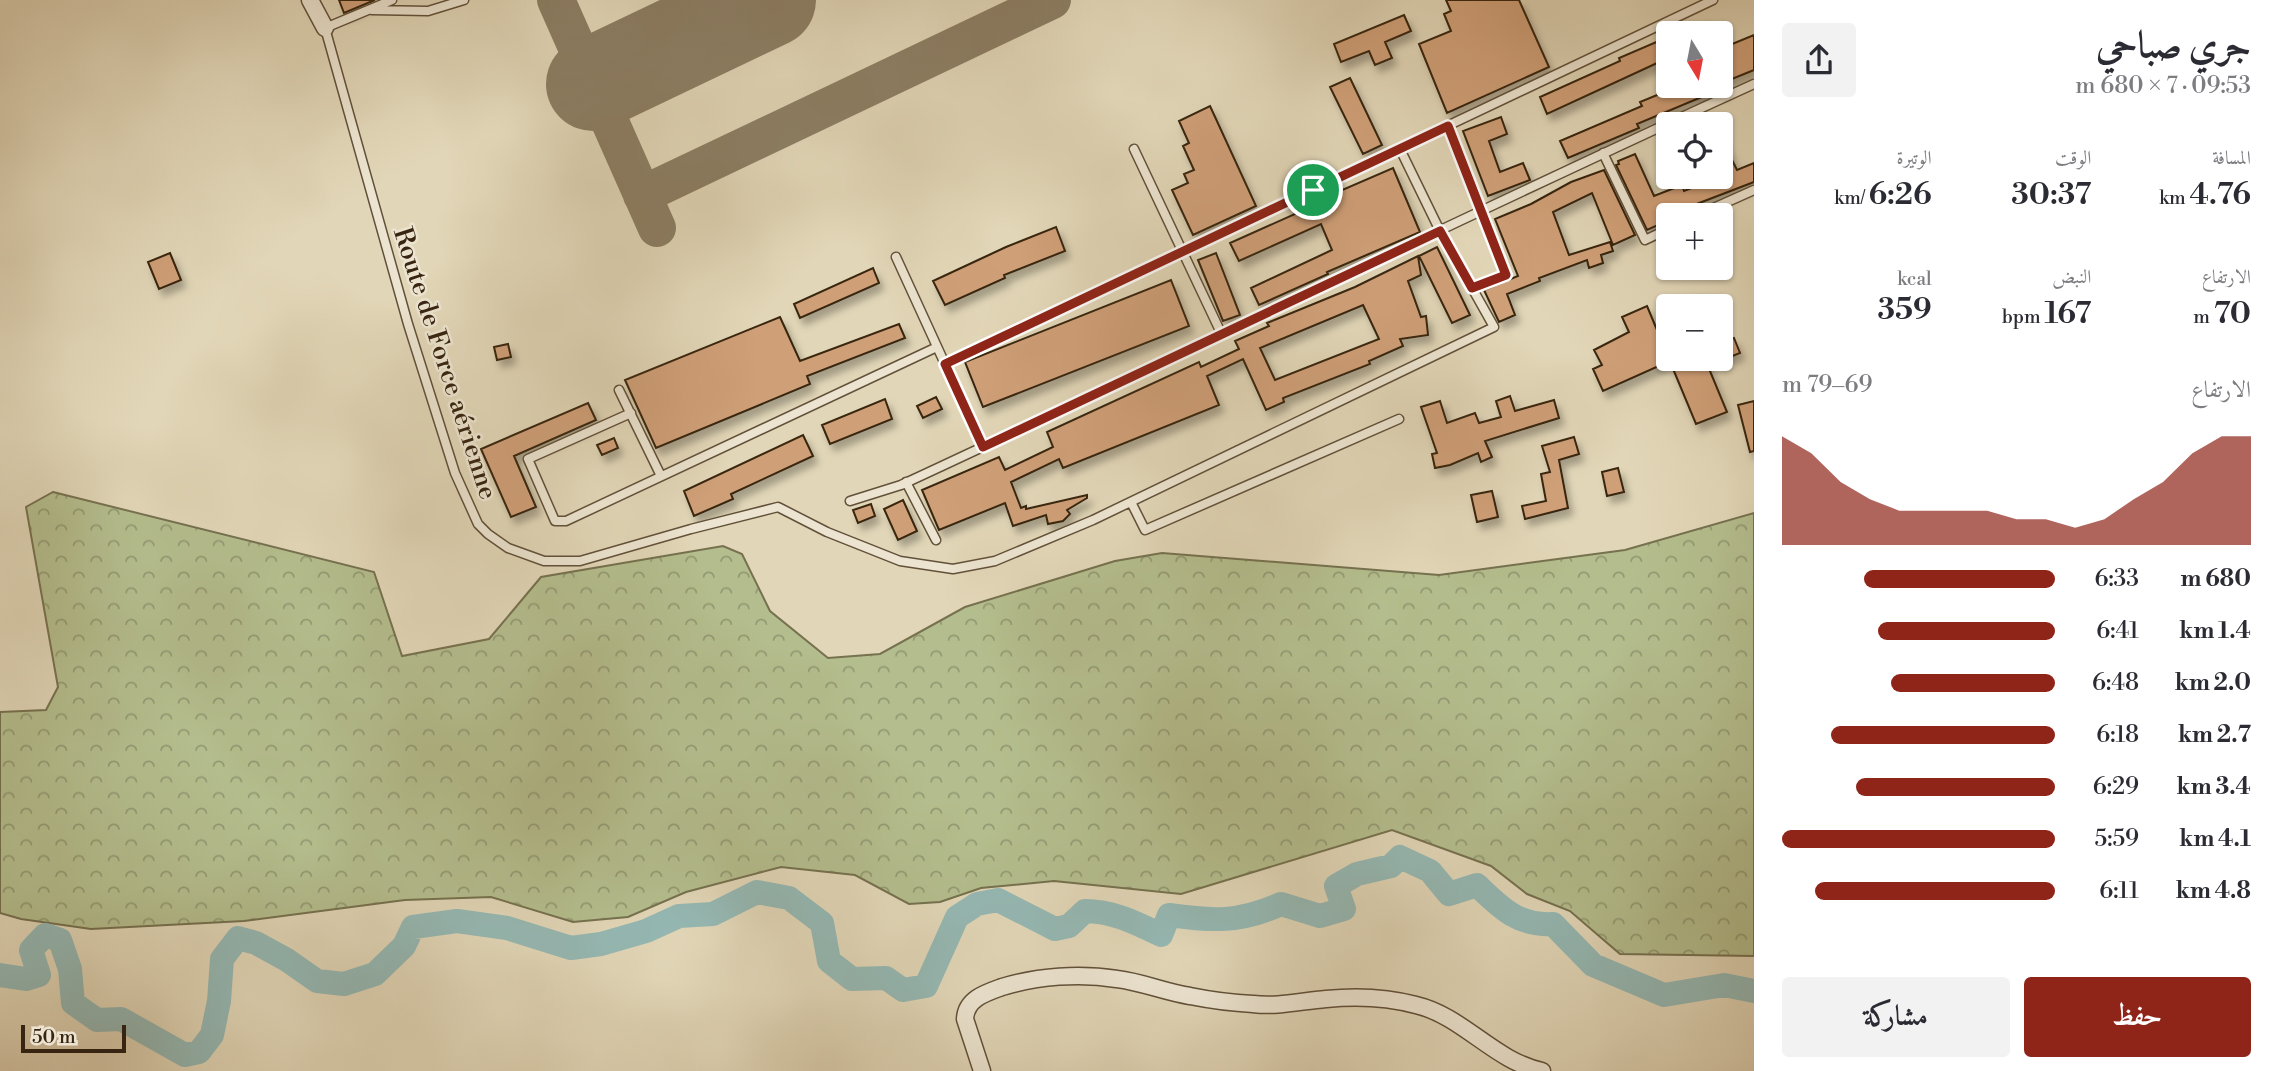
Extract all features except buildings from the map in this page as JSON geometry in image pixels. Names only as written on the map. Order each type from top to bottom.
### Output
[{"type":"street","points":[[310,0],[325,28]]},
{"type":"street","points":[[982,1071],[965,1019],[972,1001],[989,991],[1015,983],[1066,976],[1114,978],[1188,996],[1253,1004],[1278,1006],[1362,997],[1415,1004],[1433,1010],[1509,1059],[1542,1071]]},
{"type":"lane","points":[[325,28],[392,0]]},
{"type":"lane","points":[[369,10],[428,11],[464,0]]},
{"type":"lane","points":[[945,364],[1713,0]]},
{"type":"lane","name":"Route de Force aérienne","points":[[325,28],[408,324],[455,473],[478,524],[508,548],[544,561],[580,561],[778,507],[827,532],[900,561],[953,569],[995,561],[1093,520],[1494,327],[1472,288]]},
{"type":"lane","points":[[850,500],[906,482],[983,447],[1754,84]]},
{"type":"lane","points":[[1400,149],[1440,231],[1472,288],[1506,275],[1448,126]]},
{"type":"lane","points":[[1134,149],[1222,335]]},
{"type":"lane","points":[[1603,153],[1645,240],[1656,235]]},
{"type":"lane","points":[[1725,203],[1754,190]]},
{"type":"lane","points":[[896,257],[983,447]]},
{"type":"lane","points":[[631,414],[528,459],[555,521],[566,521],[937,347]]},
{"type":"lane","points":[[619,390],[661,476]]},
{"type":"lane","points":[[1131,502],[1145,530],[1399,419]]},
{"type":"lane","points":[[906,482],[936,540]]},
{"type":"green space","points":[[53,492],[374,572],[402,656],[489,639],[541,577],[723,546],[742,554],[770,611],[828,658],[880,654],[965,607],[1115,561],[1162,553],[1439,575],[1625,550],[1754,513],[1754,956],[1620,954],[1570,911],[1527,894],[1491,866],[1392,830],[1181,894],[1054,881],[981,888],[940,902],[909,904],[855,875],[781,867],[686,892],[628,917],[573,922],[491,897],[405,900],[244,921],[91,929],[21,919],[0,913],[0,712],[46,710],[58,687],[26,507]]},
{"type":"waterway","points":[[0,975],[26,979],[39,975],[31,950],[45,935],[60,940],[70,969],[73,1003],[97,1020],[121,1019],[185,1055],[199,1052],[212,1035],[219,1001],[222,959],[238,938],[256,943],[317,981],[344,984],[375,974],[404,946],[413,927],[457,921],[507,928],[571,948],[601,944],[646,931],[679,916],[713,914],[757,892],[789,898],[822,923],[829,961],[852,979],[886,978],[903,990],[926,986],[957,917],[977,904],[998,900],[1055,929],[1069,926],[1085,911],[1105,913],[1124,918],[1161,935],[1169,915],[1225,919],[1252,915],[1281,904],[1320,916],[1344,909],[1336,886],[1357,874],[1391,866],[1400,857],[1430,871],[1449,894],[1477,885],[1502,908],[1520,919],[1553,924],[1593,965],[1664,995],[1724,985],[1754,991]]},
{"type":"taxiway","points":[[556,0],[657,228]]},
{"type":"taxiway","points":[[642,195],[1052,0]]},
{"type":"runway","points":[[593,84],[769,0]]},
{"type":"route","points":[[1448,126],[1506,275],[1472,288],[1440,231],[983,447],[945,364],[1313,190],[1448,126]]}]
